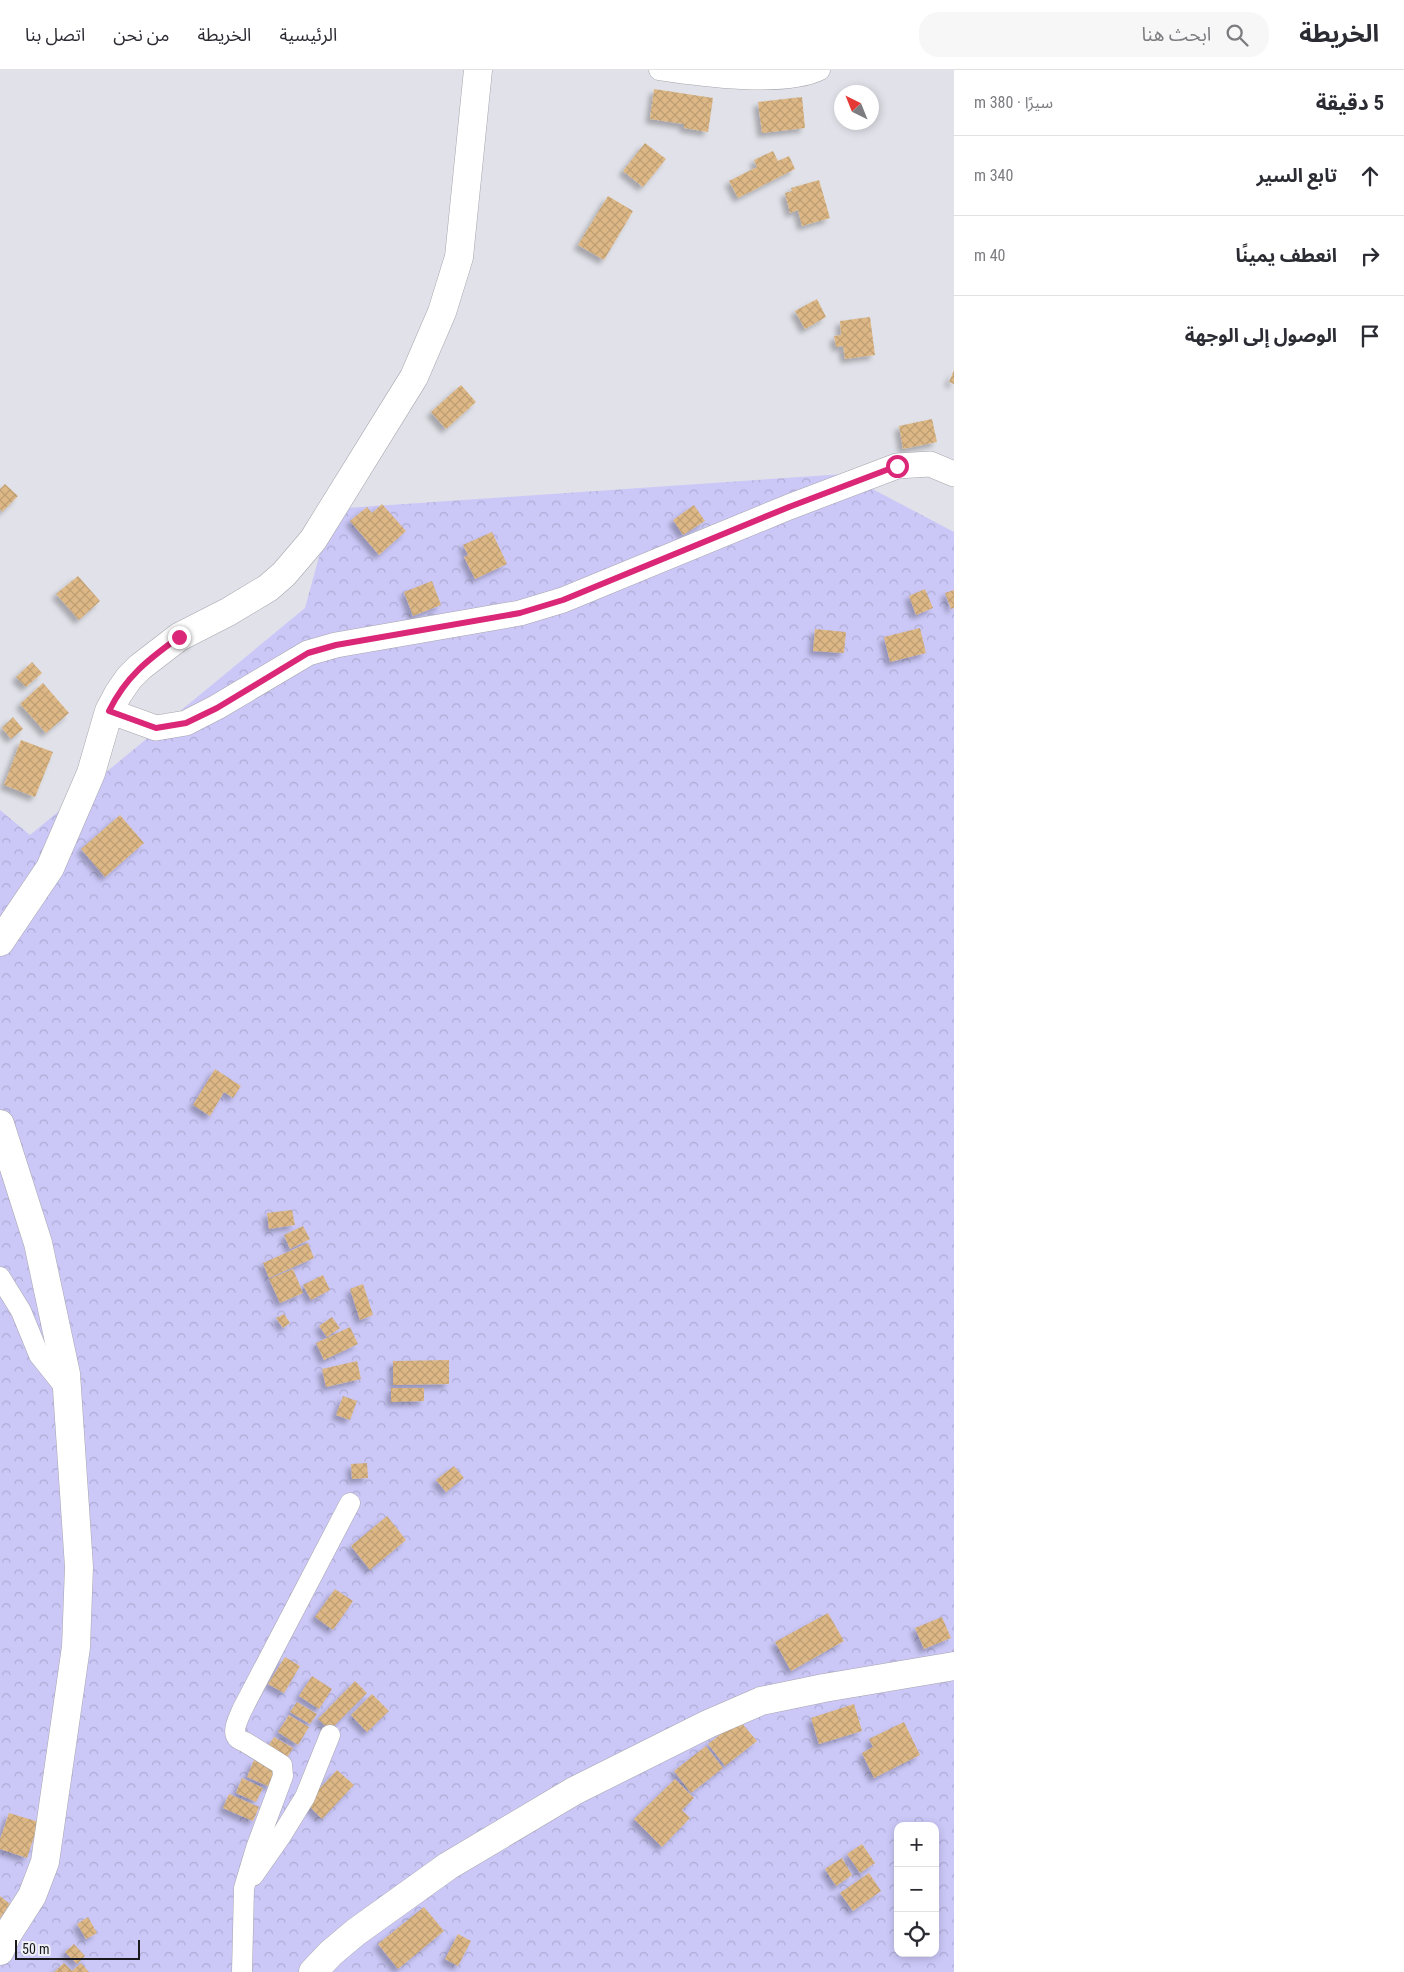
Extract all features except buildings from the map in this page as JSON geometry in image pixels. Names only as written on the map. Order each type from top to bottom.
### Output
[{"type":"main road","points":[[0,942],[50,868],[91,773],[109,711],[129,678],[179,637],[228,612],[268,588],[284,574],[313,540],[414,377],[442,312],[459,257],[478,70]]},
{"type":"main road","points":[[0,1124],[38,1243],[66,1374],[79,1567],[76,1648],[45,1862],[32,1896],[7,1935],[0,1951]]},
{"type":"main road","points":[[313,1972],[331,1953],[356,1932],[448,1866],[574,1790],[708,1724],[761,1701],[824,1688],[954,1666]]},
{"type":"street","points":[[660,70],[702,77],[786,79],[820,70]]},
{"type":"street","points":[[109,711],[156,728],[186,723],[217,708],[308,653],[336,645],[520,613],[563,600],[789,507],[897,466],[930,464],[954,474]]},
{"type":"street","points":[[0,1277],[21,1311],[39,1355],[67,1390]]},
{"type":"street","points":[[242,1972],[244,1888],[256,1848],[283,1776],[282,1765],[239,1740],[235,1735],[234,1729],[242,1710],[350,1503]]},
{"type":"street","points":[[244,1888],[282,1836],[305,1797],[330,1735]]},
{"type":"green space","points":[[844,474],[954,532],[954,1972],[0,1972],[0,810],[30,835],[305,608],[332,509]]},
{"type":"route","points":[[179,637],[140,667],[129,678],[109,711],[156,728],[186,723],[217,708],[308,653],[336,645],[520,613],[563,600],[789,507],[897,466]]}]
